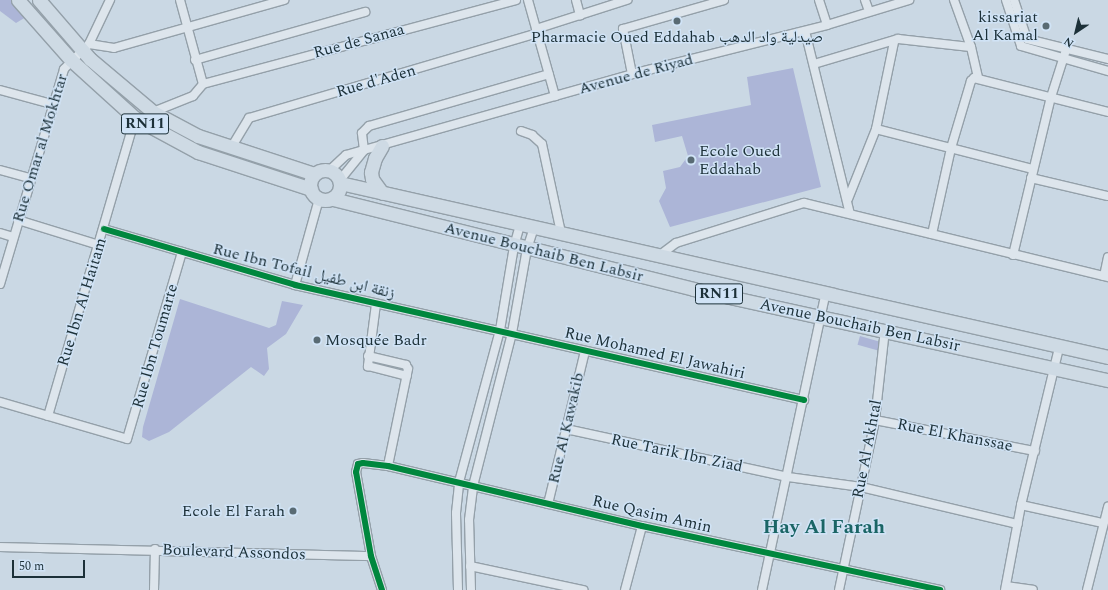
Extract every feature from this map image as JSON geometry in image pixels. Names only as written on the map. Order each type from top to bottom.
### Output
[{"type":"main road","name":"RN11","points":[[18,0],[71,60],[135,118],[198,152],[333,199]]},
{"type":"main road","name":"RN11","points":[[39,0],[86,47],[128,93],[153,112],[181,128],[231,148],[314,174]]},
{"type":"main road","points":[[382,146],[375,158],[371,172],[372,179],[382,193]]},
{"type":"main road","points":[[315,194],[314,174],[321,170],[330,170],[340,181],[339,191],[333,199]]},
{"type":"main road","name":"Avenue Bouchaib Ben Labsir","points":[[340,181],[382,193],[520,225],[826,292],[1059,348],[1108,357]]},
{"type":"main road","name":"Avenue Bouchaib Ben Labsir","points":[[333,199],[514,246],[1108,380]]},
{"type":"street","points":[[110,0],[86,47],[114,48],[284,0]]},
{"type":"street","points":[[153,112],[192,96],[203,84],[195,60],[180,0]]},
{"type":"street","name":"Rue de Sanaa","points":[[203,84],[516,0]]},
{"type":"street","points":[[528,0],[555,96]]},
{"type":"street","points":[[576,0],[580,15]]},
{"type":"street","name":"Rue d'Aden","points":[[231,148],[249,118],[537,31],[625,0]]},
{"type":"street","points":[[632,74],[622,29],[724,0]]},
{"type":"street","points":[[819,0],[826,25]]},
{"type":"street","points":[[866,0],[868,11]]},
{"type":"street","name":"Avenue de Riyad","points":[[330,170],[346,155],[632,74],[805,31],[908,0]]},
{"type":"street","points":[[954,0],[971,47],[978,78]]},
{"type":"street","points":[[1006,0],[1021,46],[1063,60],[1108,71]]},
{"type":"street","points":[[1014,0],[1027,39],[1066,50],[1108,59]]},
{"type":"street","points":[[195,60],[365,12]]},
{"type":"street","points":[[805,31],[848,199],[850,214]]},
{"type":"street","points":[[814,64],[902,39],[971,47]]},
{"type":"street","points":[[848,199],[876,129],[894,42]]},
{"type":"street","name":"Rue Omar al Mokhtar","points":[[0,282],[29,178],[64,69],[71,60],[86,47]]},
{"type":"street","points":[[1013,255],[1051,97],[1066,50]]},
{"type":"street","points":[[340,181],[364,150],[362,133],[369,126],[549,74]]},
{"type":"street","points":[[932,234],[951,148],[970,81],[978,78],[1108,112]]},
{"type":"street","points":[[0,90],[52,104]]},
{"type":"street","name":"Rue Ibn Al Haitam","points":[[48,416],[104,229],[135,118]]},
{"type":"street","points":[[876,129],[1033,169]]},
{"type":"street","points":[[521,131],[542,144],[561,233]]},
{"type":"street","points":[[0,170],[29,178]]},
{"type":"street","points":[[1031,178],[1108,196]]},
{"type":"street","points":[[295,285],[315,194]]},
{"type":"street","points":[[660,256],[676,243],[799,203],[1106,276],[1108,258]]},
{"type":"street","points":[[18,220],[99,244]]},
{"type":"street","points":[[458,590],[456,513],[459,482],[500,330],[514,246],[520,225]]},
{"type":"street","points":[[470,590],[469,520],[473,486],[512,333],[527,249],[534,228]]},
{"type":"street","name":"Rue Ibn Tofail زنقة ابن طفيل","points":[[104,229],[295,285],[500,330]]},
{"type":"street","points":[[0,233],[13,237]]},
{"type":"street","name":"Rue Ibn Toumarte","points":[[48,416],[127,438],[182,252]]},
{"type":"street","points":[[762,590],[788,477],[826,292]]},
{"type":"street","points":[[376,304],[368,356],[406,365],[407,376],[388,466]]},
{"type":"street","name":"Rue Mohamed El Jawahiri","points":[[500,330],[585,351],[804,400]]},
{"type":"street","name":"Rue Al Akhtal","points":[[839,590],[875,420],[885,330]]},
{"type":"street","points":[[1033,590],[1006,588],[1021,505],[1059,348]]},
{"type":"street","name":"Rue Al Kawakib","points":[[548,504],[585,351]]},
{"type":"street","points":[[0,402],[48,416]]},
{"type":"street","name":"Rue El Khanssae","points":[[875,420],[1035,451]]},
{"type":"street","name":"Rue Tarik Ibn Ziad","points":[[566,429],[788,477],[861,488],[1018,524]]},
{"type":"street","name":"Rue Qasim Amin","points":[[371,556],[356,472],[358,464],[388,466],[642,526],[940,590]]},
{"type":"street","points":[[1021,505],[1103,523]]},
{"type":"street","points":[[1087,590],[1108,507]]},
{"type":"street","points":[[625,590],[642,526]]},
{"type":"street","name":"Boulevard Assondos","points":[[0,547],[371,556]]},
{"type":"street","points":[[154,590],[155,550]]},
{"type":"street","points":[[371,556],[382,590]]},
{"type":"street","points":[[470,566],[583,590]]},
{"type":"shaded area","points":[[0,0],[11,0],[26,17],[16,23],[0,11]]},
{"type":"shaded area","points":[[793,68],[821,187],[670,227],[659,201],[666,188],[663,171],[680,167],[688,156],[682,136],[655,142],[652,125],[751,105],[747,77]]},
{"type":"shaded area","points":[[180,299],[269,328],[276,325],[282,301],[303,305],[286,334],[267,348],[269,369],[264,376],[251,367],[169,432],[149,441],[142,437],[143,427]]},
{"type":"shaded area","points":[[860,336],[885,343],[883,352],[858,345]]},
{"type":"cycle path","points":[[104,229],[295,285],[804,400]]},
{"type":"cycle path","points":[[382,590],[371,556],[356,472],[358,464],[363,463],[388,466],[642,526],[940,590]]},
{"type":"place","name":"Pharmacie Oued Eddahab صيدلية واد الدهب","points":[[677,21]]},
{"type":"place","name":"kissariat Al Kamal","points":[[1046,26]]},
{"type":"place","name":"Ecole Oued Eddahab","points":[[691,160]]},
{"type":"place","name":"Mosquée Badr","points":[[317,340]]},
{"type":"place","name":"Ecole El Farah","points":[[293,511]]},
{"type":"district","name":"Hay Al Farah","points":[[824,527]]}]
